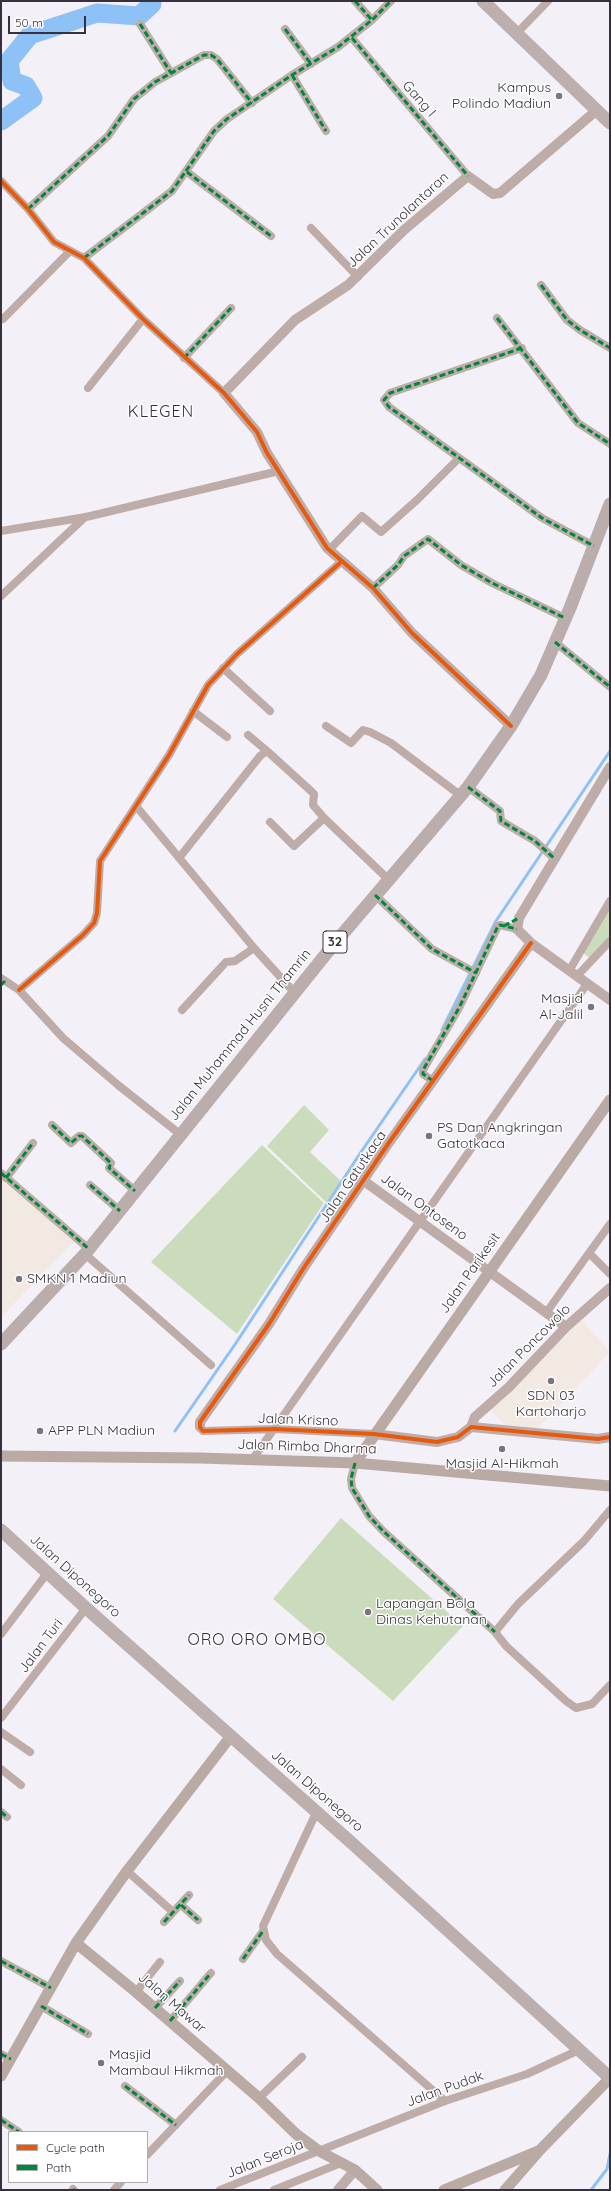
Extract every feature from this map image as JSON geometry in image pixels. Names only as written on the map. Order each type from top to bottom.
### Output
[{"type":"highway","name":"Jalan Muhammad Husni Thamrin","points":[[1,1344],[87,1251],[294,992],[464,791],[511,726],[537,681],[555,642],[594,546],[606,529],[610,504]]},
{"type":"main road","points":[[483,1],[610,123]]},
{"type":"main road","name":"Jalan Parikesit","points":[[356,1463],[374,1434],[490,1272],[610,1100]]},
{"type":"main road","name":"Jalan Rimba Dharma","points":[[1,1456],[356,1463],[610,1486]]},
{"type":"main road","name":"Jalan Diponegoro","points":[[1,1530],[610,2078]]},
{"type":"main road","points":[[1,2076],[6,2057],[41,2006],[76,1943],[127,1871],[231,1736]]},
{"type":"main road","name":"Jalan Mawar","points":[[76,1943],[155,2008],[259,2098],[296,2134],[319,2151],[355,2170],[377,2190]]},
{"type":"main road","points":[[505,2190],[540,2150],[610,2078]]},
{"type":"main road","points":[[444,2190],[540,2150]]},
{"type":"street","points":[[355,1],[372,20]]},
{"type":"street","points":[[84,258],[164,198],[187,172],[214,131],[227,119],[292,75],[352,38],[391,1]]},
{"type":"street","points":[[517,33],[548,1]]},
{"type":"street","points":[[140,24],[170,73]]},
{"type":"street","points":[[285,28],[311,64]]},
{"type":"street","name":"Gang I","points":[[352,38],[468,176]]},
{"type":"street","points":[[28,209],[108,136],[134,99],[155,82],[204,55],[211,55],[217,59],[252,103]]},
{"type":"street","points":[[292,75],[326,131]]},
{"type":"street","name":"Jalan Trunolantaran","points":[[224,394],[296,320],[330,298],[358,277],[404,230],[468,176],[493,194],[500,193],[597,110]]},
{"type":"street","points":[[187,172],[271,236]]},
{"type":"street","points":[[1,181],[28,209],[54,242],[84,258],[143,319],[224,394],[257,432],[279,471],[330,550],[340,562],[373,588],[412,633],[511,726]]},
{"type":"street","points":[[311,228],[358,277]]},
{"type":"street","points":[[3,319],[70,251]]},
{"type":"street","points":[[541,285],[566,320],[610,348]]},
{"type":"street","points":[[184,358],[231,308]]},
{"type":"street","points":[[497,318],[522,348],[578,423],[610,444]]},
{"type":"street","points":[[88,388],[143,319]]},
{"type":"street","points":[[522,348],[390,393],[385,396],[384,400],[389,407],[542,518],[594,546]]},
{"type":"street","points":[[330,550],[362,516],[381,532],[418,499],[459,458]]},
{"type":"street","points":[[1,531],[86,517],[279,471]]},
{"type":"street","points":[[1,596],[86,517]]},
{"type":"street","points":[[373,588],[398,565],[404,556],[428,540],[461,565],[492,583],[565,618]]},
{"type":"street","points":[[19,990],[83,935],[94,923],[97,907],[100,860],[169,755],[208,685],[222,668],[340,562]]},
{"type":"street","points":[[555,642],[610,688]]},
{"type":"street","points":[[222,668],[270,711]]},
{"type":"street","points":[[193,711],[227,737]]},
{"type":"street","points":[[326,726],[351,743],[363,730],[391,743],[464,791],[500,811],[501,821],[534,841],[555,859]]},
{"type":"street","points":[[248,735],[312,791],[314,794],[313,806],[389,880]]},
{"type":"street","points":[[179,858],[260,756],[267,751]]},
{"type":"street","points":[[517,929],[519,918],[610,767]]},
{"type":"street","points":[[136,806],[254,948],[294,992]]},
{"type":"street","points":[[270,822],[294,846],[324,818]]},
{"type":"street","points":[[375,895],[432,949],[472,971]]},
{"type":"street","points":[[573,974],[610,901]]},
{"type":"street","points":[[504,926],[519,918]]},
{"type":"street","points":[[433,1081],[423,1074],[423,1070],[459,1008],[472,971],[498,926],[517,929],[531,943],[610,1000]]},
{"type":"street","points":[[573,974],[610,941]]},
{"type":"street","name":"Jalan Gatutkaca","points":[[200,1427],[200,1422],[364,1181],[531,943]]},
{"type":"street","points":[[182,1010],[226,962],[235,961],[254,948]]},
{"type":"street","points":[[2,981],[19,990],[71,1044],[118,1085],[181,1135]]},
{"type":"street","points":[[252,1460],[587,984]]},
{"type":"street","points":[[52,1125],[71,1143],[79,1136],[82,1136],[111,1163],[109,1168],[135,1191]]},
{"type":"street","points":[[34,1143],[3,1175],[212,1365]]},
{"type":"street","name":"Jalan Ontoseno","points":[[364,1181],[566,1327]]},
{"type":"street","points":[[90,1186],[120,1211]]},
{"type":"street","points":[[546,1313],[610,1224]]},
{"type":"street","points":[[589,1253],[610,1274]]},
{"type":"street","name":"Jalan Poncowolo","points":[[471,1427],[475,1417],[509,1386],[566,1327],[610,1288]]},
{"type":"street","name":"Jalan Krisno","points":[[200,1427],[203,1430],[275,1429],[374,1434]]},
{"type":"street","points":[[374,1434],[437,1442],[458,1437],[471,1427],[598,1439],[610,1437]]},
{"type":"street","points":[[356,1463],[351,1479],[352,1488],[369,1516],[383,1531],[495,1632],[506,1646],[566,1701],[576,1708],[592,1704],[610,1686]]},
{"type":"street","points":[[495,1632],[518,1604],[584,1541],[610,1510]]},
{"type":"street","points":[[1,1634],[48,1572]]},
{"type":"street","name":"Jalan Turi","points":[[1,1718],[86,1608]]},
{"type":"street","points":[[1,1732],[30,1752]]},
{"type":"street","points":[[1,1769],[20,1785]]},
{"type":"street","points":[[316,1813],[263,1926],[266,1940],[277,1954],[445,2101]]},
{"type":"street","points":[[127,1871],[173,1912]]},
{"type":"street","points":[[164,1922],[189,1895]]},
{"type":"street","points":[[181,1905],[198,1920]]},
{"type":"street","points":[[243,1959],[263,1931]]},
{"type":"street","points":[[1,1962],[51,1988]]},
{"type":"street","points":[[136,1992],[160,1962]]},
{"type":"street","points":[[170,2021],[211,1973]]},
{"type":"street","points":[[155,2008],[180,1981]]},
{"type":"street","points":[[41,2006],[88,2034]]},
{"type":"street","name":"Jalan Pudak","points":[[319,2151],[445,2101],[527,2074],[579,2050]]},
{"type":"street","points":[[259,2098],[302,2057]]},
{"type":"street","points":[[148,2154],[227,2071]]},
{"type":"street","points":[[125,2086],[176,2125]]},
{"type":"street","points":[[1,2120],[18,2131]]},
{"type":"street","name":"Jalan Seroja","points":[[220,2190],[319,2151]]},
{"type":"street","points":[[274,2190],[341,2163]]},
{"type":"street","points":[[338,2190],[355,2170]]},
{"type":"shaded area","name":"SMKN 1 Madiun","points":[[1,1178],[75,1241],[1,1317]]},
{"type":"shaded area","name":"SDN 03 Kartoharjo","points":[[582,1320],[610,1352],[536,1430],[507,1427],[490,1410]]},
{"type":"green space","points":[[610,906],[610,936],[590,958],[583,953]]},
{"type":"green space","points":[[304,1105],[329,1130],[310,1152],[342,1182],[328,1204],[267,1146]]},
{"type":"green space","points":[[262,1145],[324,1203],[237,1334],[151,1262]]},
{"type":"green space","name":"Lapangan Bola Dinas Kehutanan","points":[[341,1518],[463,1626],[393,1701],[273,1599]]},
{"type":"waterway","points":[[1,121],[33,98],[26,86],[12,81],[9,61],[30,35],[97,13],[139,16],[152,4],[152,1]]},
{"type":"waterway","points":[[442,1030],[496,921],[610,751]]},
{"type":"waterway","points":[[175,1431],[236,1343],[361,1152],[425,1059]]},
{"type":"waterway","points":[[591,2190],[607,2169],[610,2154]]},
{"type":"marked path","points":[[355,1],[372,20]]},
{"type":"marked path","points":[[84,258],[172,191],[214,131],[227,119],[292,75],[338,47],[372,20],[391,1]]},
{"type":"marked path","points":[[140,24],[171,73]]},
{"type":"marked path","points":[[285,29],[311,64]]},
{"type":"marked path","points":[[352,38],[468,176]]},
{"type":"marked path","points":[[28,209],[108,136],[134,99],[155,82],[204,55],[211,55],[217,59],[252,103]]},
{"type":"marked path","points":[[292,75],[326,131]]},
{"type":"marked path","points":[[187,172],[271,236]]},
{"type":"marked path","points":[[541,285],[567,320],[580,330],[610,348]]},
{"type":"marked path","points":[[184,358],[231,308]]},
{"type":"marked path","points":[[497,318],[578,423],[610,444]]},
{"type":"marked path","points":[[522,348],[390,393],[384,400],[389,407],[542,518],[594,546]]},
{"type":"marked path","points":[[373,588],[398,565],[404,556],[428,539],[461,565],[492,583],[565,618]]},
{"type":"marked path","points":[[555,642],[610,687]]},
{"type":"marked path","points":[[468,787],[500,811],[501,821],[535,841],[555,859]]},
{"type":"marked path","points":[[375,895],[432,949],[476,973]]},
{"type":"marked path","points":[[504,926],[519,918]]},
{"type":"marked path","points":[[433,1081],[423,1074],[423,1070],[459,1008],[498,926],[500,925],[517,929]]},
{"type":"marked path","points":[[1,985],[5,981]]},
{"type":"marked path","points":[[52,1125],[71,1143],[79,1136],[82,1136],[111,1163],[109,1168],[135,1191]]},
{"type":"marked path","points":[[6,1178],[33,1143]]},
{"type":"marked path","points":[[1,1173],[89,1249]]},
{"type":"marked path","points":[[90,1185],[120,1211]]},
{"type":"marked path","points":[[355,1463],[351,1479],[352,1488],[369,1516],[383,1531],[495,1632]]},
{"type":"marked path","points":[[1,1812],[7,1817]]},
{"type":"marked path","points":[[164,1922],[189,1895]]},
{"type":"marked path","points":[[181,1905],[198,1920]]},
{"type":"marked path","points":[[243,1959],[263,1931]]},
{"type":"marked path","points":[[1,1961],[51,1988]]},
{"type":"marked path","points":[[170,2021],[211,1973]]},
{"type":"marked path","points":[[155,2008],[180,1981]]},
{"type":"marked path","points":[[41,2006],[88,2034]]},
{"type":"marked path","points":[[1,2054],[11,2059]]},
{"type":"marked path","points":[[125,2086],[176,2125]]},
{"type":"marked path","points":[[1,2120],[18,2131]]},
{"type":"cycle path","points":[[1,181],[28,209],[54,242],[84,258],[143,319],[224,393],[257,432],[267,453],[327,548],[373,588],[412,633],[511,726]]},
{"type":"cycle path","points":[[19,990],[83,935],[94,923],[97,913],[100,861],[169,755],[208,685],[237,654],[341,562]]},
{"type":"cycle path","points":[[531,943],[388,1144],[303,1269],[269,1324],[200,1422],[200,1427],[203,1431],[275,1429],[374,1434],[437,1442],[458,1437],[471,1427],[598,1439],[610,1437]]},
{"type":"place","name":"Kampus Polindo Madiun","points":[[559,96]]},
{"type":"place","name":"Masjid Al-Jalil","points":[[591,1007]]},
{"type":"place","name":"PS Dan Angkringan Gatotkaca","points":[[429,1136]]},
{"type":"place","name":"SMKN 1 Madiun","points":[[19,1279]]},
{"type":"place","name":"SDN 03 Kartoharjo","points":[[551,1381]]},
{"type":"place","name":"APP PLN Madiun","points":[[40,1431]]},
{"type":"place","name":"Masjid Al-Hikmah","points":[[502,1449]]},
{"type":"place","name":"Lapangan Bola Dinas Kehutanan","points":[[368,1612]]},
{"type":"place","name":"Masjid Mambaul Hikmah","points":[[101,2063]]},
{"type":"district","name":"KLEGEN","points":[[161,412]]},
{"type":"district","name":"ORO ORO OMBO","points":[[257,1640]]}]
